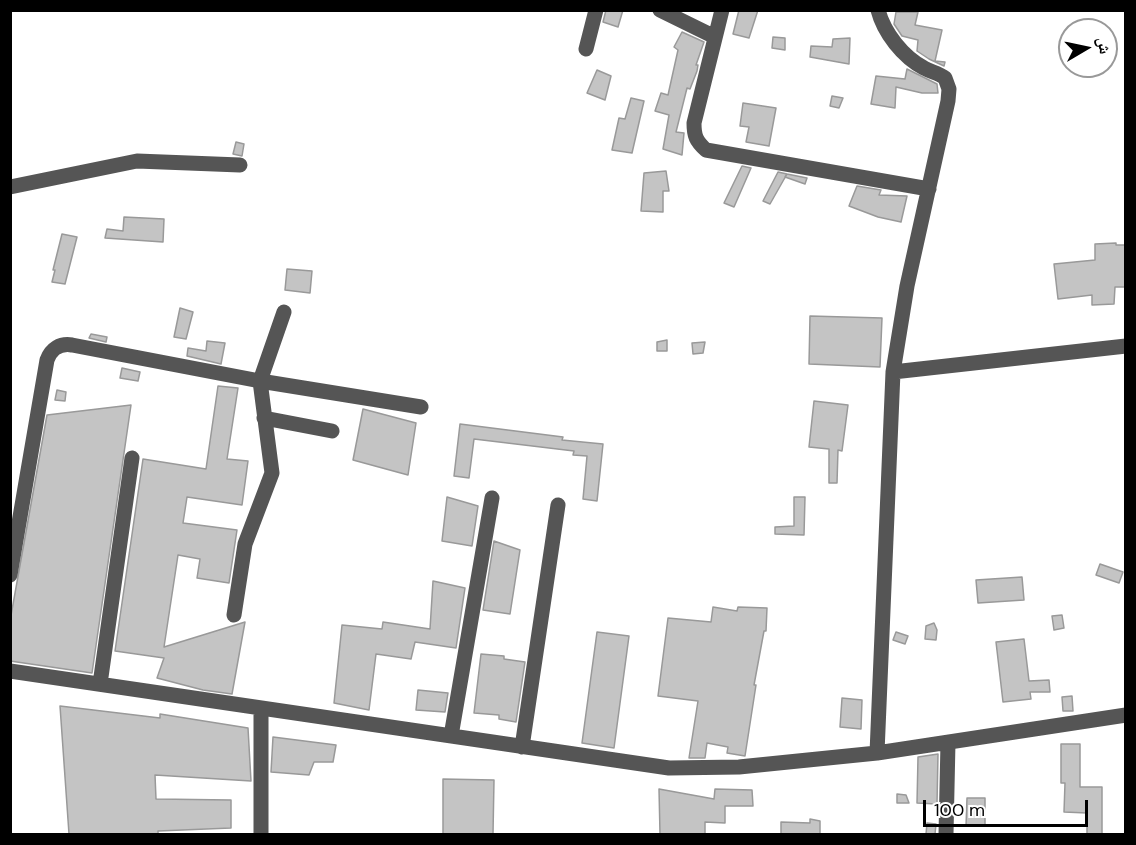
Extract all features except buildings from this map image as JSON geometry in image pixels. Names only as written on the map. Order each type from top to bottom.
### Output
[{"type":"street","points":[[586,49],[596,10]]},
{"type":"street","points":[[660,10],[715,37]]},
{"type":"street","points":[[722,10],[694,123],[694,137],[706,150],[929,189]]},
{"type":"street","points":[[877,753],[893,372],[907,286],[948,101],[948,82],[942,75],[925,69],[906,54],[885,28],[878,10]]},
{"type":"street","points":[[10,187],[137,161],[240,165]]},
{"type":"street","points":[[234,615],[245,544],[272,473],[260,381],[284,312]]},
{"type":"street","points":[[10,575],[46,360],[54,349],[60,346],[72,345],[260,381],[421,407]]},
{"type":"street","points":[[893,372],[1125,346]]},
{"type":"street","points":[[264,418],[332,431]]},
{"type":"street","points":[[100,684],[132,458]]},
{"type":"street","points":[[451,736],[492,498]]},
{"type":"street","points":[[522,747],[558,505]]},
{"type":"street","points":[[10,671],[647,766],[690,768],[751,766],[877,753],[1125,715]]},
{"type":"street","points":[[261,708],[261,834]]},
{"type":"street","points":[[946,834],[948,742]]}]
